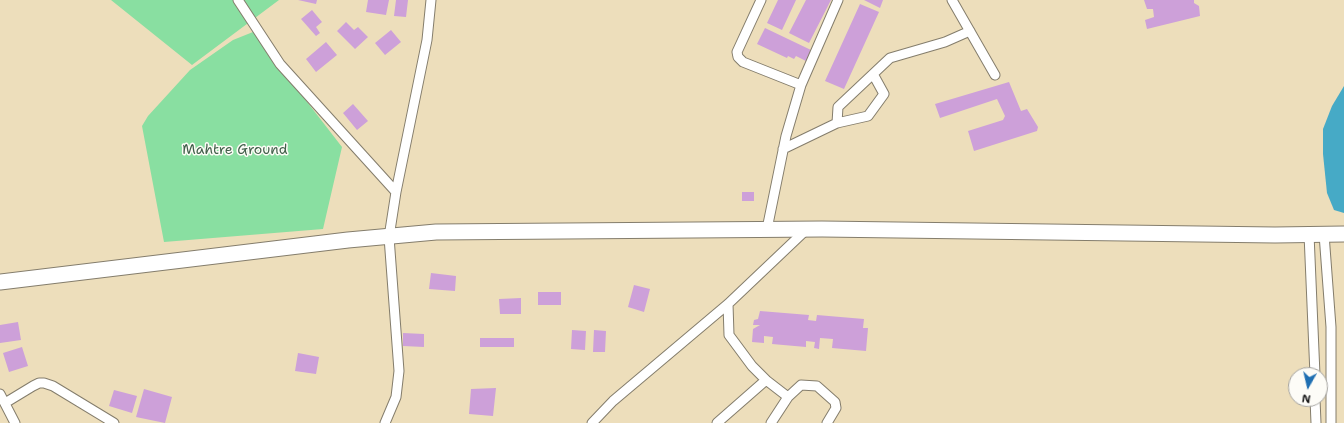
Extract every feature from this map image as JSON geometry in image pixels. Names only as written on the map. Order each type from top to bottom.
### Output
[{"type":"main road","points":[[0,282],[436,232],[806,229],[1344,234]]},
{"type":"street","points":[[238,0],[280,64],[396,192]]},
{"type":"street","points":[[385,423],[396,397],[399,371],[389,237],[396,192],[427,40],[431,0]]},
{"type":"street","points":[[761,0],[738,52],[738,58],[743,62],[801,85]]},
{"type":"street","points":[[767,229],[783,149],[801,85],[838,0]]},
{"type":"street","points":[[952,0],[995,74]]},
{"type":"street","points":[[837,123],[838,107],[890,58],[945,42],[970,31]]},
{"type":"street","points":[[783,149],[837,123],[868,116],[884,94],[873,74]]},
{"type":"street","points":[[592,423],[613,401],[728,304],[806,229]]},
{"type":"street","points":[[1309,234],[1315,367]]},
{"type":"street","points":[[1324,234],[1331,327],[1331,423]]},
{"type":"street","points":[[1312,277],[1327,276]]},
{"type":"street","points":[[728,304],[730,335],[752,366],[766,380],[788,397]]},
{"type":"street","points":[[717,423],[766,380]]},
{"type":"street","points":[[5,403],[33,386],[39,383],[44,383],[53,386],[114,423]]},
{"type":"street","points":[[771,423],[788,397],[801,385],[817,386],[835,402],[836,408],[827,423]]},
{"type":"street","points":[[0,394],[16,423]]},
{"type":"street","points":[[1315,407],[1316,423]]},
{"type":"green space","points":[[111,0],[279,0],[192,65]]},
{"type":"green space","name":"Mahtre Ground","points":[[253,32],[342,147],[323,229],[164,242],[142,126],[148,116],[190,70],[233,40]]},
{"type":"water","points":[[1344,86],[1344,213],[1334,210],[1327,193],[1323,154],[1323,129],[1332,106]]},
{"type":"building","points":[[298,0],[317,0],[316,4]]},
{"type":"building","points":[[368,0],[389,0],[386,15],[366,12]]},
{"type":"building","points":[[396,0],[408,0],[406,17],[394,16]]},
{"type":"building","points":[[778,0],[796,0],[782,30],[767,23]]},
{"type":"building","points":[[806,0],[831,0],[809,43],[789,33]]},
{"type":"building","points":[[864,0],[883,0],[880,8]]},
{"type":"building","points":[[1144,0],[1194,0],[1194,3],[1199,6],[1200,16],[1147,29],[1145,20],[1154,17],[1153,9],[1147,9]]},
{"type":"building","points":[[860,4],[879,12],[844,89],[825,81]]},
{"type":"building","points":[[312,10],[322,22],[316,27],[320,33],[316,36],[301,19]]},
{"type":"building","points":[[346,22],[354,30],[358,27],[368,37],[355,49],[337,31]]},
{"type":"building","points":[[765,28],[811,50],[806,61],[796,56],[794,59],[788,56],[787,58],[757,44]]},
{"type":"building","points":[[391,30],[401,42],[385,55],[375,43]]},
{"type":"building","points":[[326,42],[337,55],[316,72],[306,59]]},
{"type":"building","points":[[1009,82],[1021,111],[1027,109],[1038,127],[1037,131],[974,151],[968,131],[1003,120],[1005,116],[997,99],[940,118],[935,104]]},
{"type":"building","points":[[353,104],[368,121],[357,130],[343,113]]},
{"type":"building","points":[[742,192],[754,192],[754,201],[742,201]]},
{"type":"building","points":[[431,273],[456,276],[455,291],[429,289]]},
{"type":"building","points":[[634,285],[650,289],[644,312],[628,307]]},
{"type":"building","points":[[538,292],[561,292],[561,305],[538,305]]},
{"type":"building","points":[[521,298],[521,314],[500,314],[499,299]]},
{"type":"building","points":[[760,311],[809,315],[808,320],[816,321],[817,315],[864,319],[863,328],[868,328],[866,351],[832,348],[833,339],[820,338],[819,349],[814,348],[815,342],[806,341],[806,347],[772,344],[773,337],[764,336],[764,343],[752,342],[753,329],[760,325],[753,325],[754,320],[758,319]]},
{"type":"building","points":[[18,322],[21,340],[0,343],[0,325]]},
{"type":"building","points":[[572,330],[586,331],[585,350],[571,349]]},
{"type":"building","points":[[594,330],[606,331],[605,352],[593,352]]},
{"type":"building","points":[[403,333],[424,334],[424,347],[403,346]]},
{"type":"building","points":[[480,338],[514,338],[514,347],[480,347]]},
{"type":"building","points":[[22,347],[28,366],[9,372],[3,353]]},
{"type":"building","points":[[298,353],[319,357],[316,374],[295,371]]},
{"type":"building","points":[[496,388],[493,416],[469,414],[471,389]]},
{"type":"building","points":[[144,389],[172,397],[165,423],[136,417]]},
{"type":"building","points":[[114,390],[137,396],[132,413],[109,406]]}]
